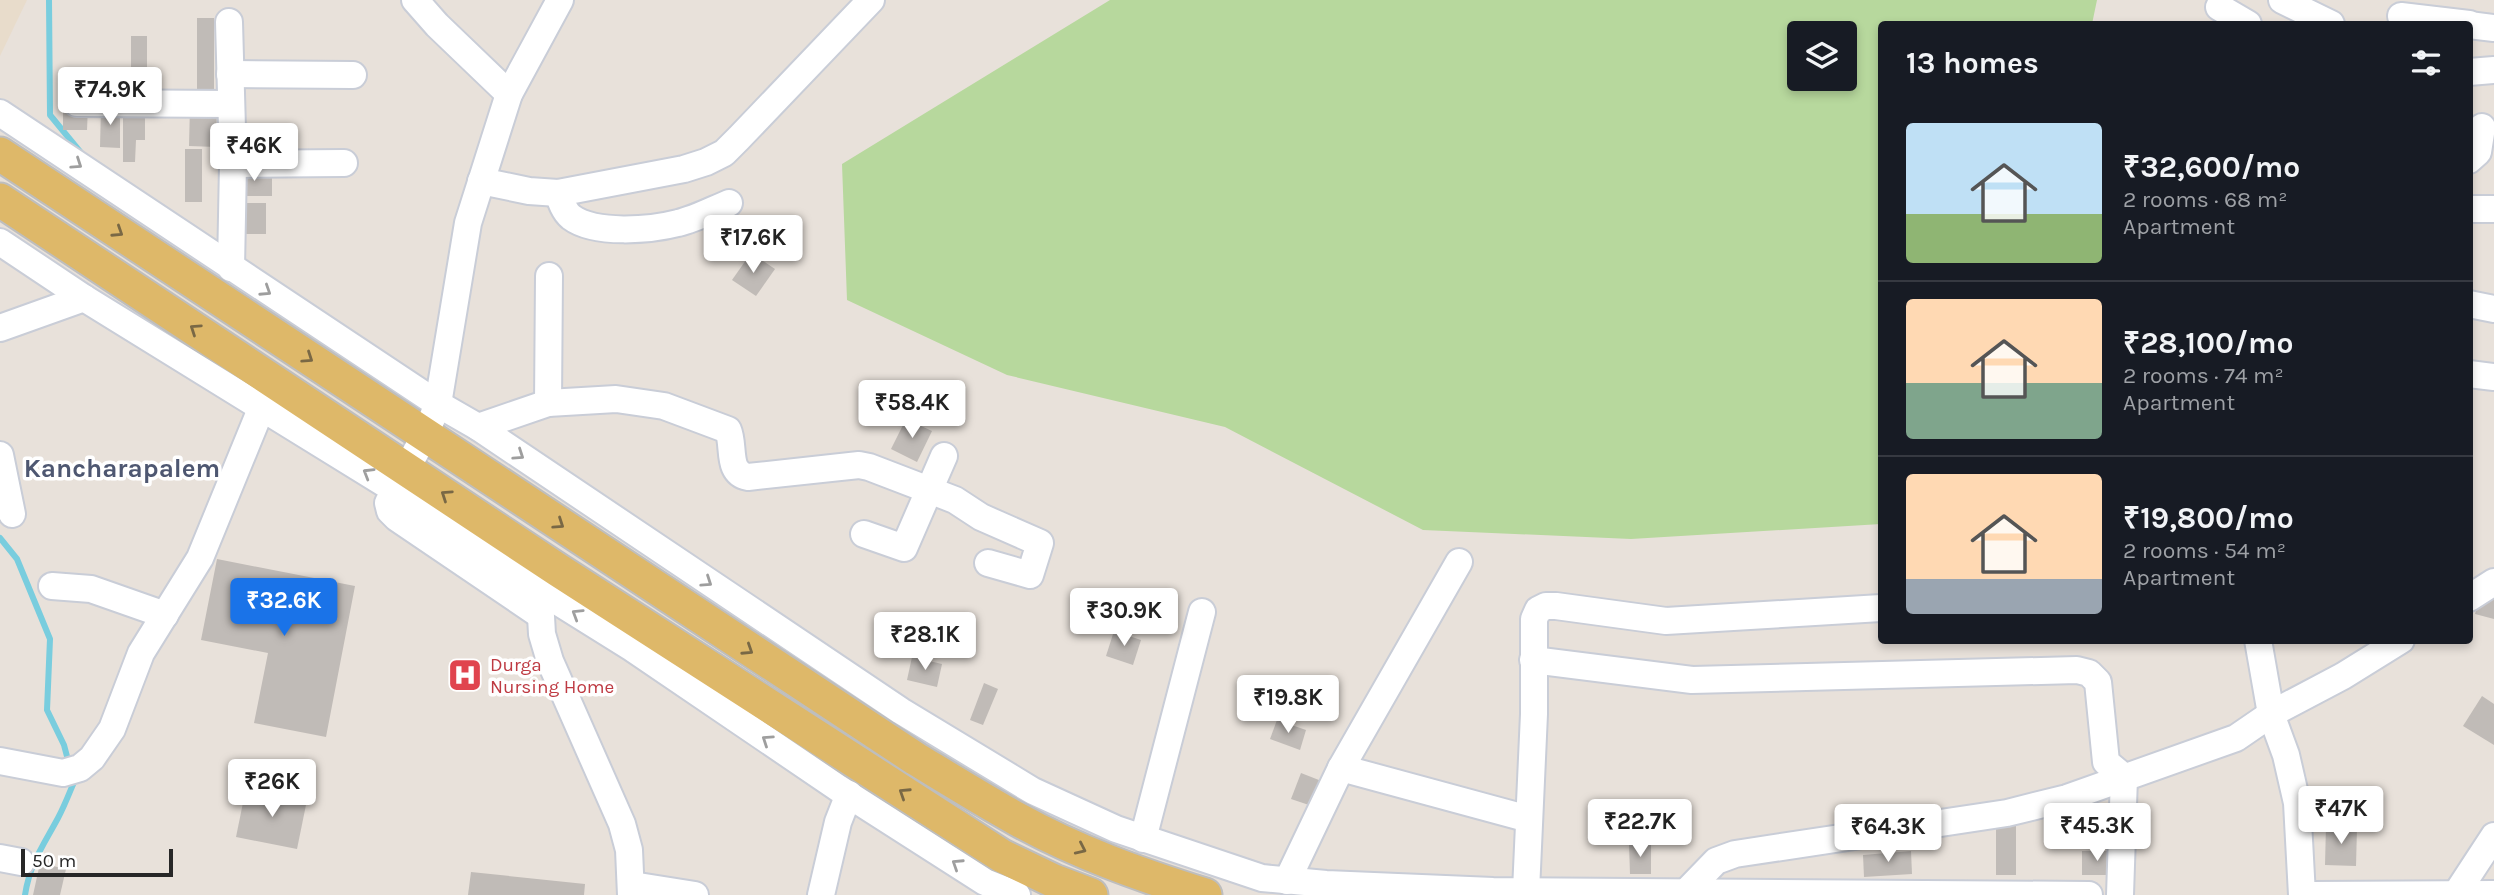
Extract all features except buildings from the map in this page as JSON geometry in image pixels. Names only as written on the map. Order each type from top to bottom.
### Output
[{"type":"main road","points":[[0,154],[916,759],[1026,806],[1094,855],[1205,895]]},
{"type":"main road","points":[[0,200],[401,480],[590,591],[991,878],[1054,881],[1091,895]]},
{"type":"street","points":[[415,0],[437,25],[509,94]]},
{"type":"street","points":[[401,480],[438,404],[468,223],[509,94],[560,0]]},
{"type":"street","points":[[481,181],[558,194],[684,169],[706,162],[724,153],[871,0]]},
{"type":"street","points":[[2282,0],[2325,21]]},
{"type":"street","points":[[2219,7],[2243,21]]},
{"type":"street","points":[[2401,16],[2444,21]]},
{"type":"street","points":[[229,22],[233,164],[231,268]]},
{"type":"street","points":[[2473,25],[2494,28]]},
{"type":"street","points":[[2473,72],[2494,70]]},
{"type":"street","points":[[230,74],[353,75]]},
{"type":"street","points":[[77,103],[231,104]]},
{"type":"street","points":[[0,113],[438,404],[478,427],[901,711],[1026,806],[1116,830],[1262,878],[1287,881],[1526,891],[2089,895]]},
{"type":"street","points":[[2473,156],[2478,152],[2482,128]]},
{"type":"street","points":[[233,164],[344,163]]},
{"type":"street","points":[[558,194],[564,208],[572,217],[587,224],[644,230],[680,223],[729,203]]},
{"type":"street","points":[[2473,209],[2494,209]]},
{"type":"street","points":[[0,242],[261,409],[401,480],[540,602],[632,648],[849,794],[1017,895]]},
{"type":"street","points":[[548,403],[550,276]]},
{"type":"street","points":[[0,328],[84,298]]},
{"type":"street","points":[[2473,305],[2494,309]]},
{"type":"street","points":[[2473,374],[2494,377]]},
{"type":"street","points":[[478,427],[548,403],[616,399],[652,403],[728,430],[733,465],[741,476],[859,465],[869,467],[955,500],[981,517],[1040,543],[1030,575],[988,563]]},
{"type":"street","points":[[0,761],[72,771],[92,758],[112,729],[137,661],[200,558],[261,409]]},
{"type":"street","points":[[0,454],[12,514]]},
{"type":"street","points":[[864,534],[904,548],[944,456]]},
{"type":"street","points":[[1287,881],[1341,768],[1459,562]]},
{"type":"street","points":[[2473,595],[2494,582]]},
{"type":"street","points":[[52,586],[91,589],[165,615]]},
{"type":"street","points":[[540,602],[542,635],[551,661],[622,824],[629,850],[632,890],[695,895]]},
{"type":"street","points":[[1526,891],[1534,714],[1534,619],[1538,610],[1546,606],[1667,621],[1878,608]]},
{"type":"street","points":[[1143,839],[1202,612]]},
{"type":"street","points":[[2259,644],[2271,714],[2286,755],[2297,803],[2302,895]]},
{"type":"street","points":[[1686,892],[1716,861],[1735,854],[2007,813],[2067,798],[2236,738],[2271,714],[2343,676],[2375,648]]},
{"type":"street","points":[[1533,660],[1692,680],[2077,670],[2090,673],[2098,681],[2106,762],[2124,777]]},
{"type":"street","points":[[1341,768],[1529,819]]},
{"type":"street","points":[[2120,895],[2124,777]]},
{"type":"street","points":[[821,895],[838,822],[849,794]]},
{"type":"street","points":[[2456,894],[2494,836]]},
{"type":"street","points":[[2311,895],[2494,894]]},
{"type":"shaded area","points":[[0,0],[27,0],[0,56]]},
{"type":"green space","points":[[1110,0],[2097,0],[2093,21],[1878,21],[1878,524],[1631,539],[1423,530],[1225,427],[1007,375],[847,300],[842,164]]},
{"type":"waterway","points":[[49,0],[50,115],[82,154]]},
{"type":"waterway","points":[[0,538],[17,559],[50,639],[47,710],[64,745],[69,764]]},
{"type":"waterway","points":[[25,895],[34,864],[64,805],[74,782],[73,777]]},
{"type":"place","name":"Durga Nursing Home","points":[[465,675]]},
{"type":"district","name":"Kancharapalem","points":[[122,468]]}]
